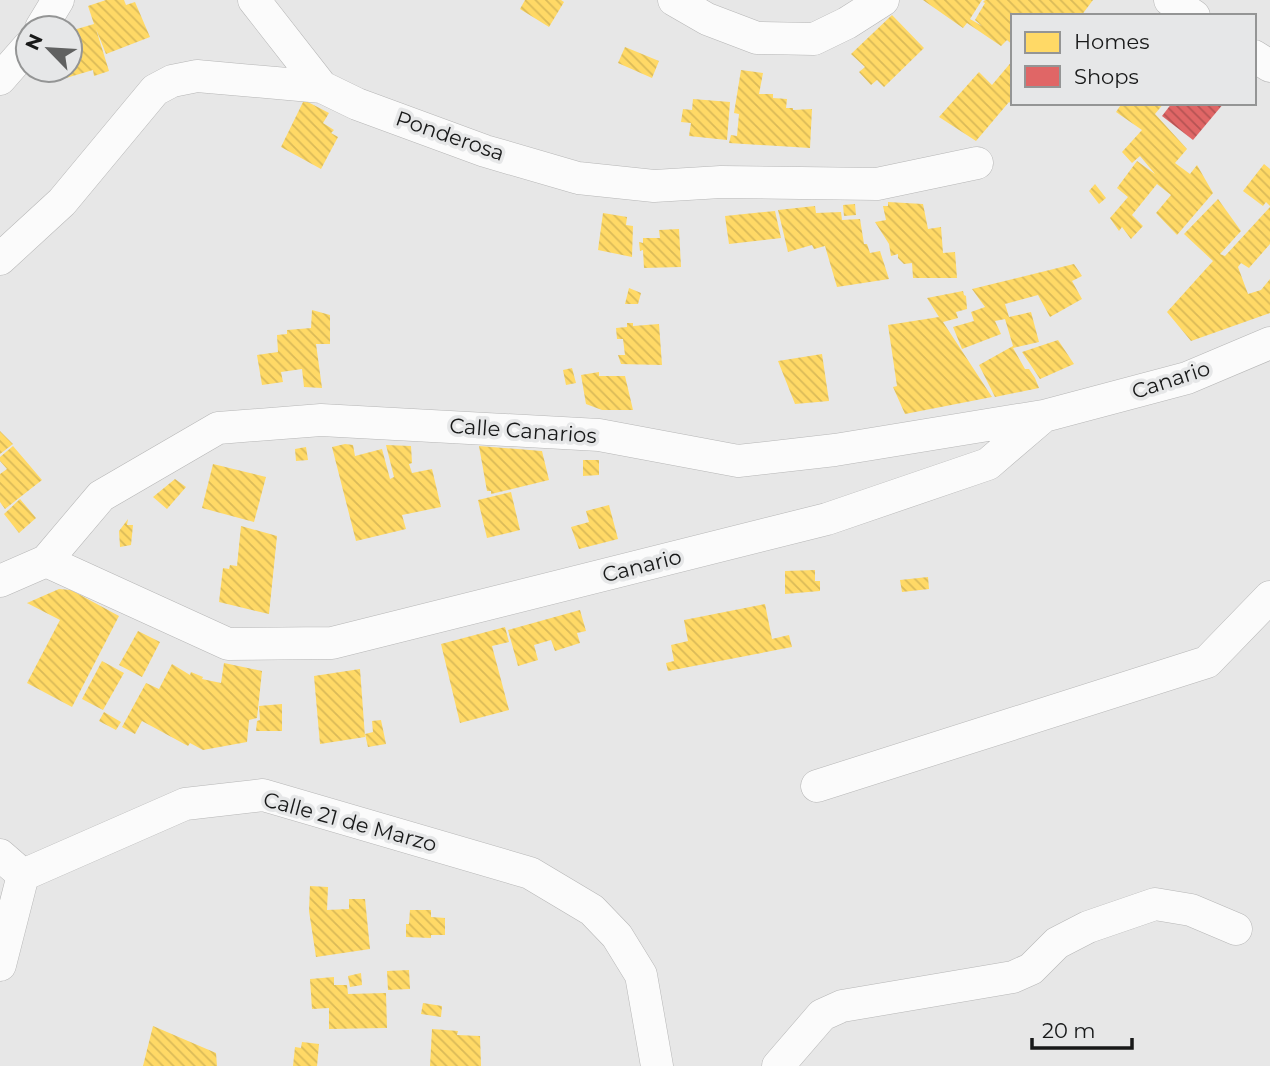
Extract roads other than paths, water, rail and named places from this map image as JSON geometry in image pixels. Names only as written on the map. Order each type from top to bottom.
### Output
[{"type":"street","points":[[254,0],[321,88]]},
{"type":"street","points":[[674,0],[708,19],[757,38],[814,39],[847,23],[883,0]]},
{"type":"street","points":[[1170,0],[1191,14]]},
{"type":"street","points":[[0,79],[14,63]]},
{"type":"street","name":"Ponderosa","points":[[0,259],[62,202],[155,90],[172,81],[197,76],[321,88],[357,104],[485,150],[578,178],[654,186],[721,182],[877,184],[977,163]]},
{"type":"street","name":"Canario","points":[[46,561],[228,644],[332,643],[827,519],[988,464],[1044,416],[1187,378],[1270,343]]},
{"type":"street","name":"Calle Canarios","points":[[46,561],[101,496],[218,428],[321,419],[599,435],[738,461],[835,450],[1044,416]]},
{"type":"street","points":[[0,581],[46,561]]},
{"type":"street","points":[[817,786],[1207,662],[1270,597]]},
{"type":"street","name":"Calle 21 de Marzo","points":[[23,875],[185,804],[263,795],[530,873],[592,910],[617,936],[641,975],[656,1066]]},
{"type":"street","points":[[0,855],[23,875],[0,965]]},
{"type":"street","points":[[778,1066],[822,1015],[842,1006],[1013,977],[1031,969],[1057,943],[1088,927],[1155,904],[1191,910],[1236,929]]}]
